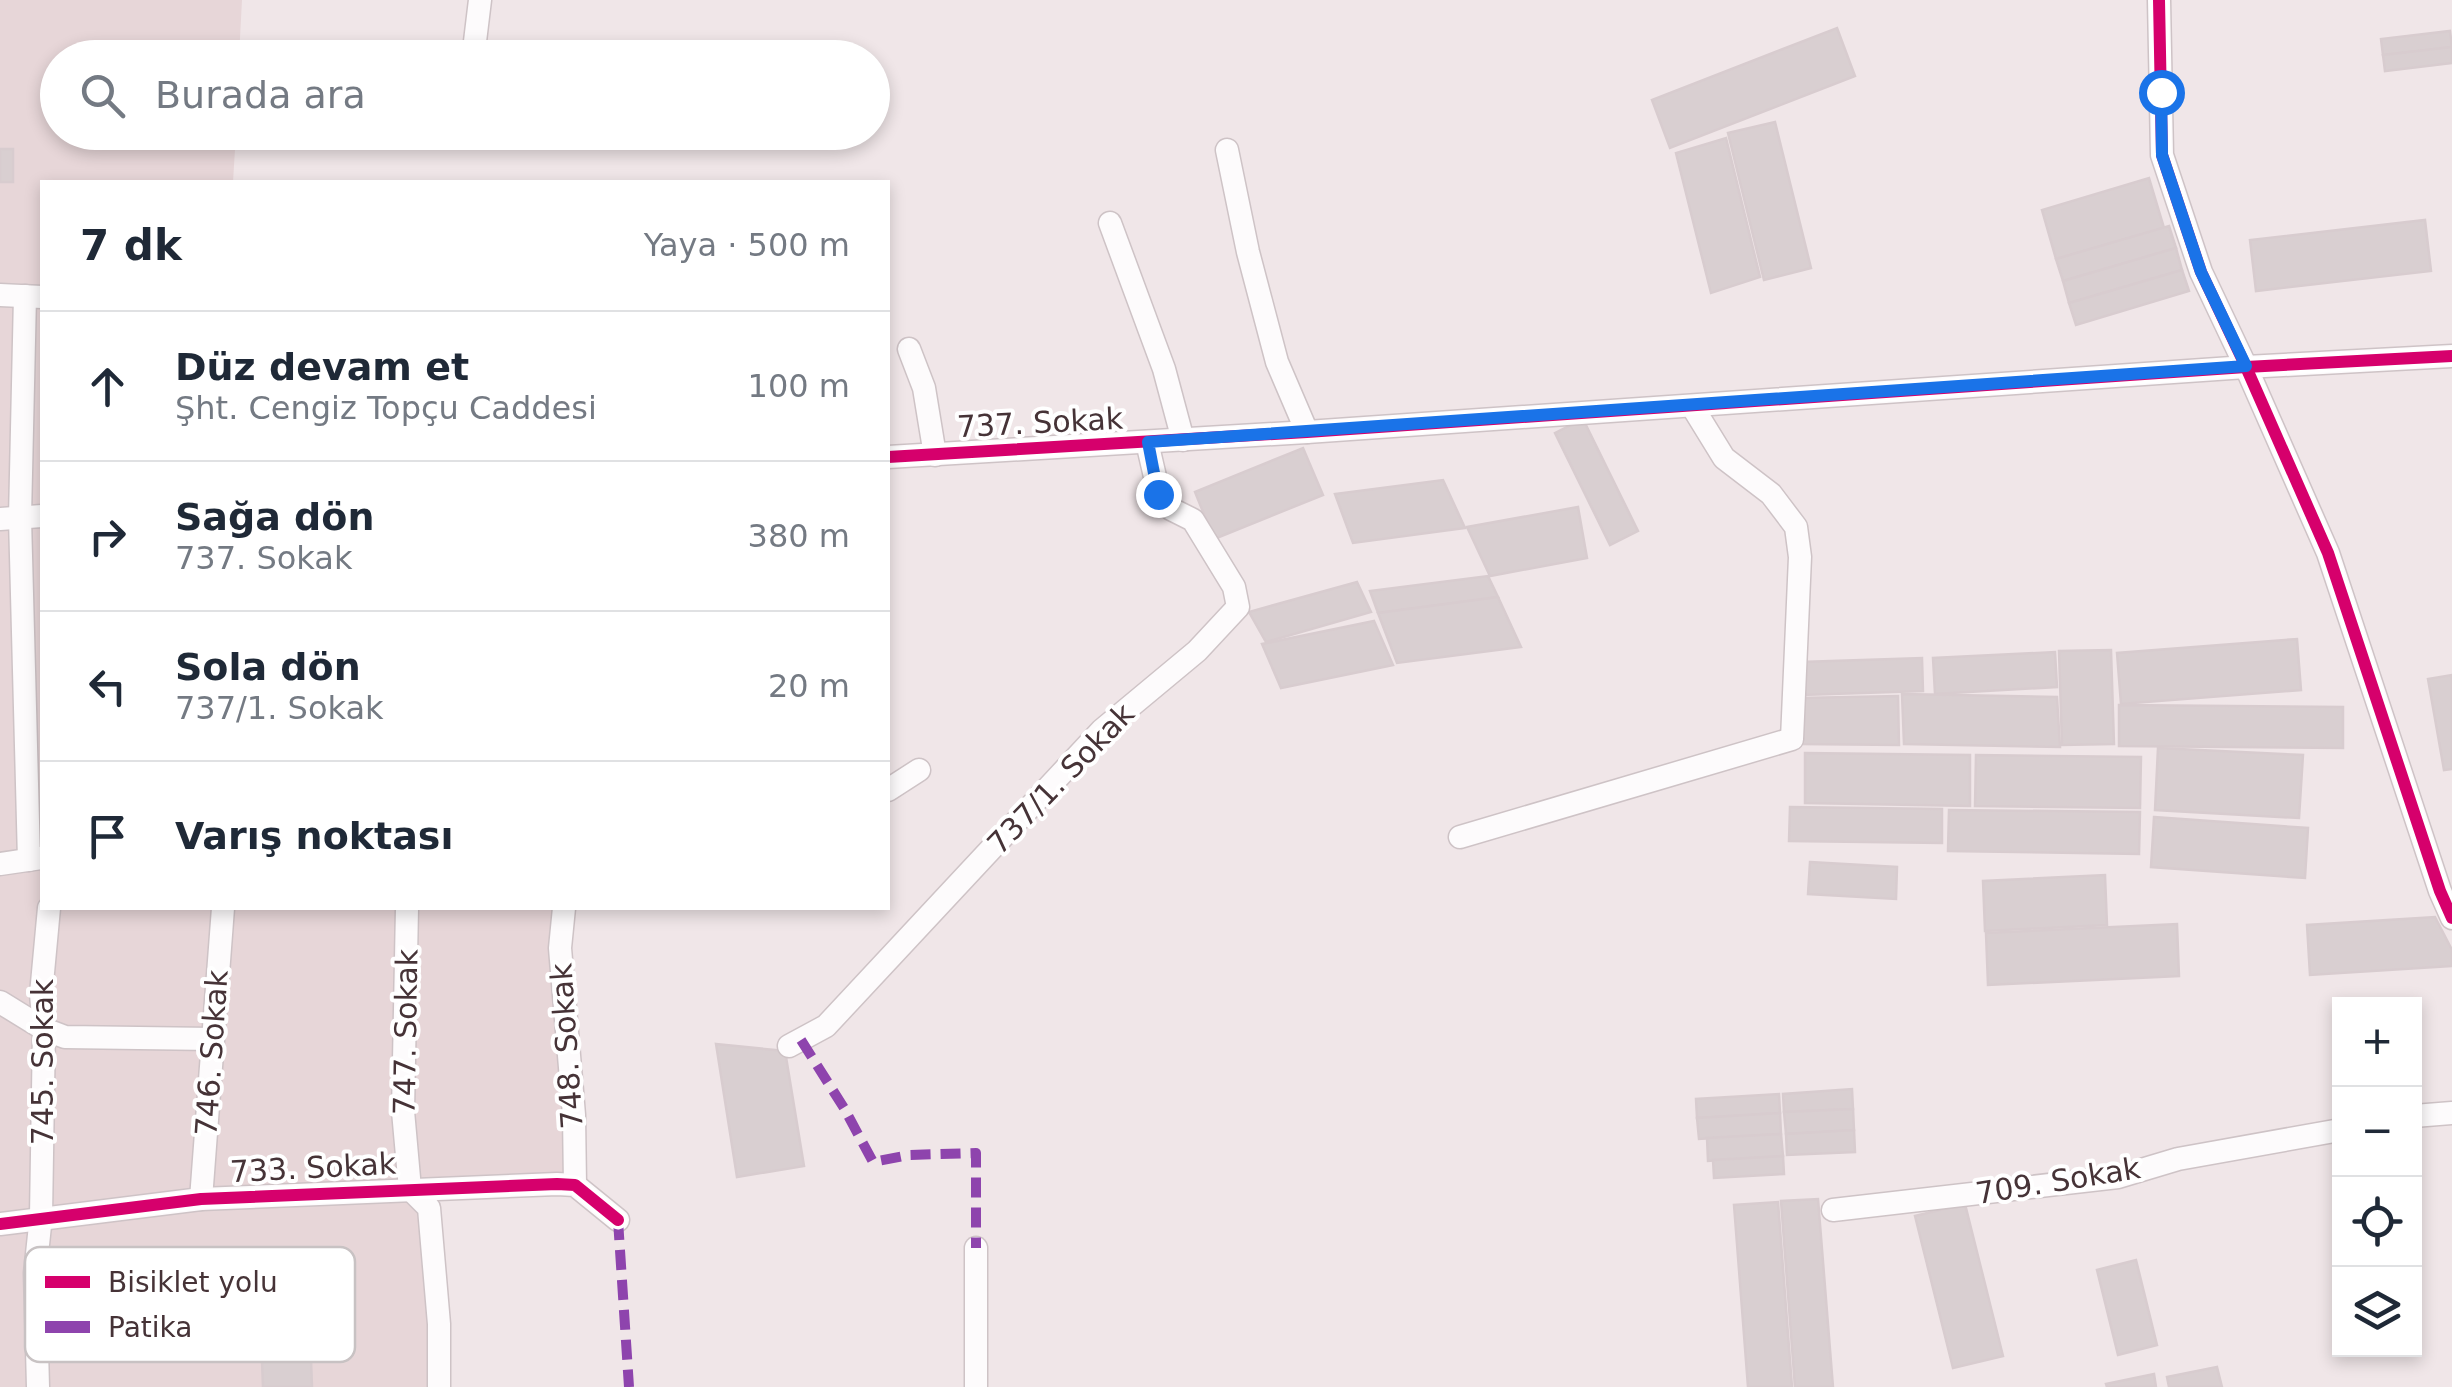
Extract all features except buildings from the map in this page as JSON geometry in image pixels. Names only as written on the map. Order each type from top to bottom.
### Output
[{"type":"street","points":[[475,40],[480,0]]},
{"type":"street","points":[[2159,0],[2162,155],[2201,272],[2328,553],[2452,918]]},
{"type":"street","points":[[1228,150],[1248,252],[1277,362],[1307,432]]},
{"type":"street","points":[[1110,224],[1164,369],[1183,440]]},
{"type":"street","points":[[0,296],[34,297],[21,518],[36,859],[0,864]]},
{"type":"street","points":[[909,349],[924,388],[935,455]]},
{"type":"street","name":"737. Sokak","points":[[890,458],[2246,366],[2452,356]]},
{"type":"street","points":[[1460,838],[1792,738],[1800,558],[1796,527],[1771,494],[1724,458],[1692,406]]},
{"type":"street","name":"737/1. Sokak","points":[[789,1046],[826,1026],[1102,730],[1197,650],[1238,607],[1234,587],[1193,520],[1171,509],[1158,494],[1148,442]]},
{"type":"street","points":[[890,789],[919,770]]},
{"type":"street","name":"745. Sokak","points":[[38,1247],[42,1216],[42,994],[49,910]]},
{"type":"street","name":"746. Sokak","points":[[202,1198],[223,910]]},
{"type":"street","name":"747. Sokak","points":[[408,910],[403,1110],[410,1189],[429,1208],[439,1324],[439,1387]]},
{"type":"street","name":"748. Sokak","points":[[564,910],[560,948],[574,1115],[575,1185]]},
{"type":"street","points":[[0,1002],[44,1030],[65,1036],[212,1040]]},
{"type":"street","points":[[2422,1115],[2452,1113]]},
{"type":"street","name":"709. Sokak","points":[[1833,1210],[2118,1176],[2178,1159],[2332,1131]]},
{"type":"street","points":[[575,1185],[618,1220]]},
{"type":"street","name":"733. Sokak","points":[[0,1224],[202,1198],[575,1185]]},
{"type":"street","points":[[976,1248],[976,1387]]},
{"type":"street","name":"745. Sokak","points":[[37,1362],[38,1387]]},
{"type":"shaded area","points":[[0,0],[242,0],[240,40],[40,40],[40,150],[235,150],[233,180],[40,180],[40,910],[574,910],[571,961],[581,1185],[423,1187],[435,1387],[0,1387]]},
{"type":"marked path","points":[[801,1040],[873,1162],[909,1155],[976,1153],[976,1248]]},
{"type":"marked path","points":[[618,1220],[629,1387]]},
{"type":"cycle path","points":[[2159,0],[2162,155],[2201,272],[2328,553],[2452,918]]},
{"type":"cycle path","points":[[890,457],[2452,356]]},
{"type":"cycle path","points":[[0,1224],[201,1199],[557,1184],[575,1185],[618,1220]]},
{"type":"route","points":[[1158,494],[1148,442],[2246,366],[2201,272],[2162,155],[2161,92]]}]
